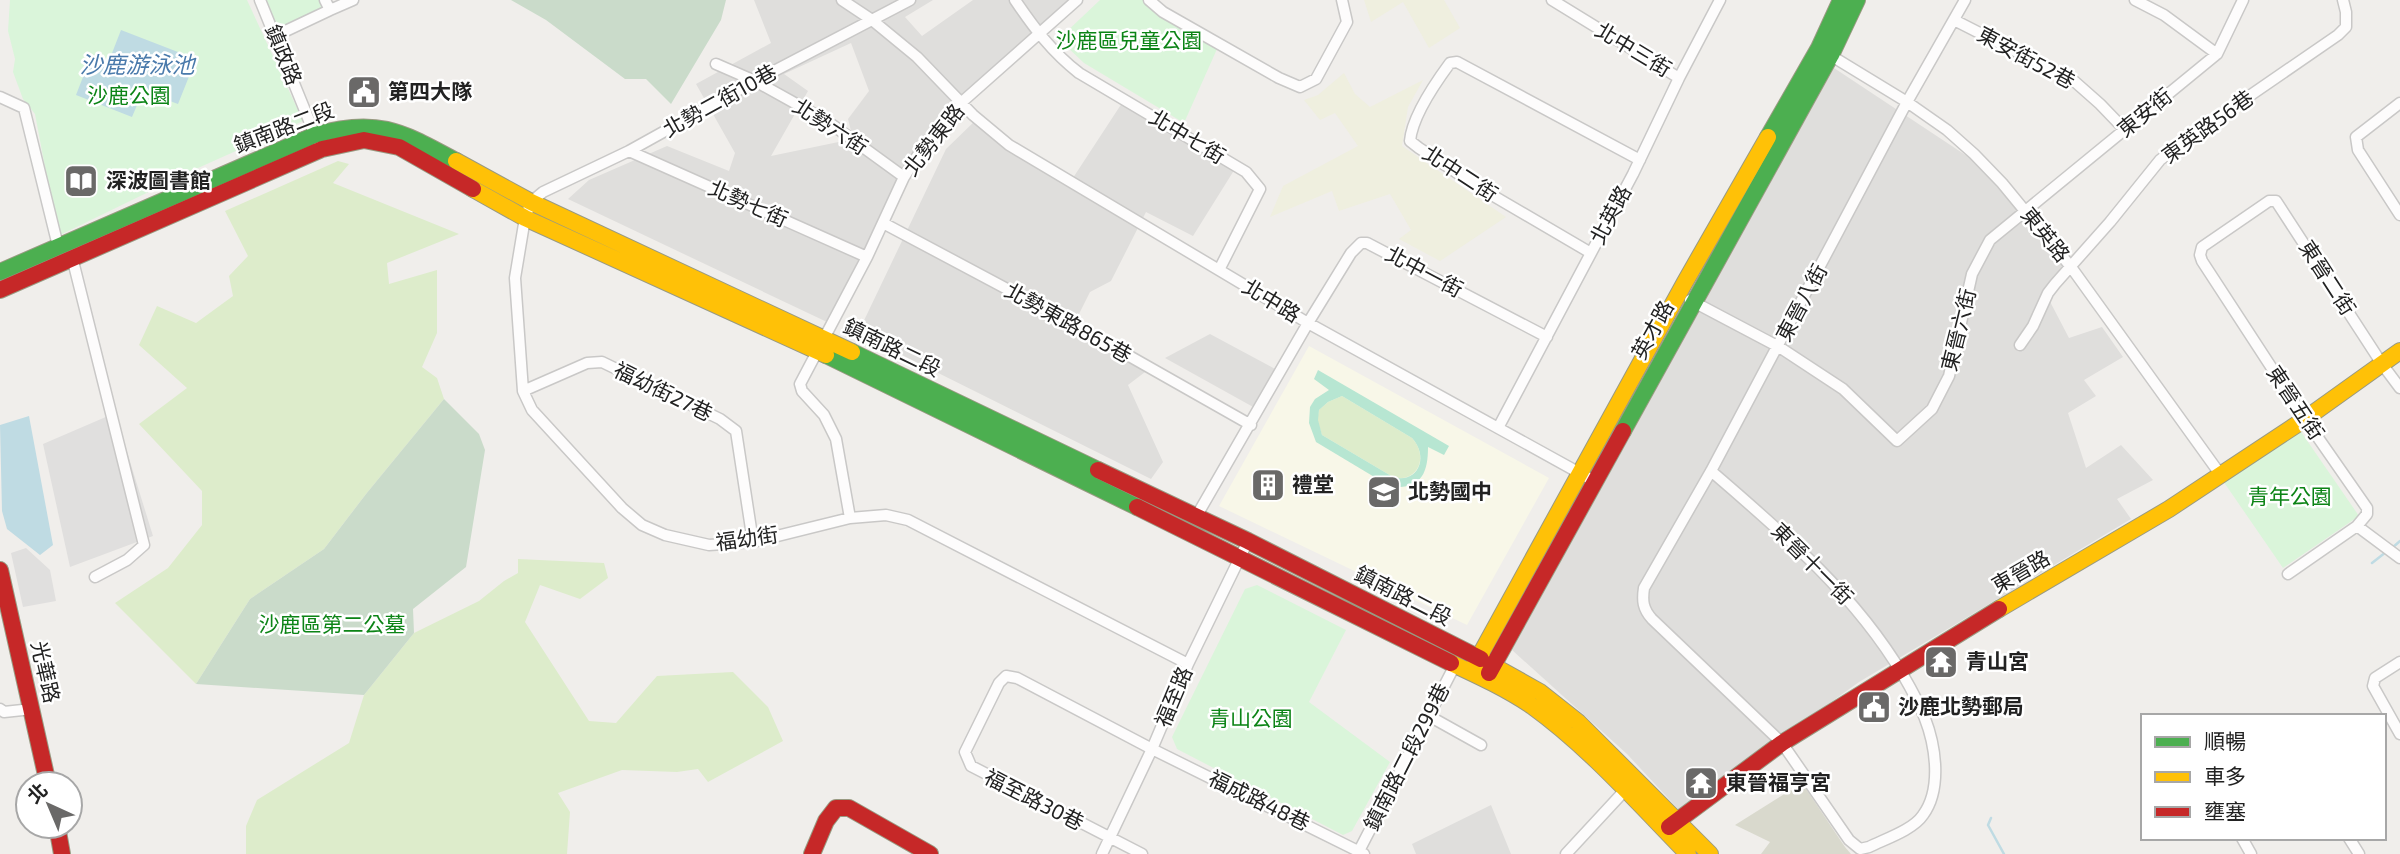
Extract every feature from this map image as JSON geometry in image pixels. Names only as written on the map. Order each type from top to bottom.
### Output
[{"type":"street","name":"鎮政路","points":[[260,0],[318,142]]},
{"type":"street","points":[[275,36],[327,5],[352,0]]},
{"type":"street","name":"北中路","points":[[842,0],[872,20],[917,57],[973,115],[1009,145],[1308,323],[1587,477]]},
{"type":"street","name":"北勢二街10巷","points":[[528,210],[543,192],[629,151],[755,81],[911,0]]},
{"type":"street","points":[[1015,0],[1038,34]]},
{"type":"street","name":"北勢東路","points":[[850,518],[836,439],[824,415],[802,391],[800,384],[867,257],[904,177],[925,144],[962,102],[1077,0]]},
{"type":"street","points":[[1149,0],[1174,18],[1279,78],[1300,87],[1316,79],[1347,22],[1342,0]]},
{"type":"street","name":"北中三街","points":[[1552,0],[1679,78]]},
{"type":"street","name":"北英路","points":[[1498,428],[1640,160],[1720,0]]},
{"type":"street","name":"英才路","points":[[1825,52],[1841,0]]},
{"type":"street","name":"英才路","points":[[1482,668],[1686,298],[1857,0]]},
{"type":"street","name":"東晉八街","points":[[1782,743],[1652,619],[1644,607],[1644,588],[1779,347],[1965,0]]},
{"type":"street","points":[[2135,0],[2164,15],[2217,54]]},
{"type":"street","name":"東安街","points":[[2026,211],[2217,54],[2243,0]]},
{"type":"street","name":"東英路56巷","points":[[2071,267],[2160,160],[2338,35],[2346,27],[2343,0]]},
{"type":"street","name":"東安街52巷","points":[[1954,20],[2074,81],[2124,130]]},
{"type":"street","name":"北中七街","points":[[1038,34],[1055,54],[1079,74],[1246,172],[1255,182],[1260,189],[1219,270]]},
{"type":"street","name":"東英路","points":[[1825,52],[1908,102],[1947,130],[1974,154],[2026,211],[2071,267],[2220,474]]},
{"type":"street","name":"北中二街","points":[[1591,253],[1485,191],[1410,141],[1411,130],[1437,80],[1450,63],[1457,62],[1640,160]]},
{"type":"street","name":"北勢六街","points":[[716,64],[755,81],[827,121],[904,177]]},
{"type":"street","points":[[0,97],[24,108],[58,246]]},
{"type":"street","points":[[2400,103],[2356,138],[2358,150],[2400,215]]},
{"type":"street","name":"鎮南路二段","points":[[0,290],[318,142],[349,125],[391,130],[411,137],[528,210],[1248,541],[1482,668],[1560,706],[1629,785],[1670,826],[1710,854]]},
{"type":"street","name":"鎮南路二段","points":[[0,272],[58,246],[318,142]]},
{"type":"street","name":"北勢七街","points":[[629,151],[867,257]]},
{"type":"street","name":"東晉二街","points":[[2241,219],[2269,201],[2276,201],[2400,388]]},
{"type":"street","name":"福幼街","points":[[528,210],[515,278],[523,391],[532,410],[622,508],[642,525],[665,535],[709,545],[752,542],[850,518],[886,515],[908,520],[1188,664]]},
{"type":"street","name":"東晉六街","points":[[1779,347],[1843,389],[1897,441],[1933,410],[1949,376],[1972,274],[1990,240],[2026,211]]},
{"type":"street","name":"東晉五街","points":[[2241,219],[2202,247],[2200,254],[2305,419],[2367,508],[2367,514],[2357,526]]},
{"type":"street","name":"北勢東路865巷","points":[[883,223],[1071,323],[1251,425]]},
{"type":"street","name":"北中一街","points":[[1196,517],[1308,323],[1351,253],[1361,243],[1367,243],[1548,337]]},
{"type":"street","points":[[72,257],[144,545],[127,560],[95,577]]},
{"type":"street","points":[[2020,345],[2033,326],[2048,293],[2071,267]]},
{"type":"street","points":[[1686,298],[1779,347]]},
{"type":"street","name":"鎮南路二段","points":[[821,345],[1456,663],[1482,668]]},
{"type":"street","name":"東晉路","points":[[1670,826],[1782,743],[2042,583],[2088,559],[2305,419],[2400,351]]},
{"type":"street","name":"福幼街27巷","points":[[523,391],[587,363],[602,362],[720,419],[736,431],[752,542]]},
{"type":"street","name":"東晉十一街","points":[[1711,471],[1773,524],[1826,575],[1866,620],[1899,669],[1931,730],[1936,775],[1932,798],[1922,817],[1869,848],[1860,849],[1849,840],[1782,743]]},
{"type":"street","points":[[2288,574],[2357,526],[2400,558]]},
{"type":"street","name":"福至路","points":[[1102,854],[1152,749],[1188,664],[1248,541]]},
{"type":"street","name":"光華路","points":[[0,570],[45,770]]},
{"type":"street","points":[[2400,662],[2375,678],[2373,686],[2400,734]]},
{"type":"street","name":"鎮南路二段299巷","points":[[1362,852],[1456,663]]},
{"type":"street","name":"福至路30巷","points":[[1142,854],[971,766],[965,752],[986,706],[999,683],[1006,677],[1017,678],[1152,749]]},
{"type":"street","points":[[0,709],[4,712],[32,709]]},
{"type":"street","points":[[1429,716],[1481,745]]},
{"type":"street","name":"福成路48巷","points":[[1152,749],[1362,852]]},
{"type":"street","points":[[1566,854],[1629,785]]},
{"type":"street","points":[[812,854],[836,808],[849,808],[930,854]]},
{"type":"street","name":"鎮南路二段","points":[[1670,826],[1688,854]]},
{"type":"shaded area","points":[[754,0],[933,0],[905,17],[922,36],[973,0],[1073,0],[980,83],[915,148],[827,322],[568,199],[589,180],[667,146],[729,171],[735,153],[696,84],[771,43]],"holes":[[[851,43],[869,91],[848,119],[853,139],[771,156],[808,91],[784,74]]]},
{"type":"shaded area","points":[[1834,68],[1976,162],[2065,267],[2045,292],[2069,338],[2102,327],[2123,357],[2084,380],[2096,396],[2068,413],[2086,468],[2121,445],[2153,480],[2117,499],[2131,519],[1859,682],[1680,811],[1627,754],[1512,650]]},
{"type":"shaded area","points":[[1124,100],[1238,164],[1193,236],[1146,212],[1111,281],[1090,292],[1072,328],[1149,369],[1128,385],[1163,462],[1151,479],[858,333],[946,149],[978,118],[1069,184]]},
{"type":"shaded area","points":[[1210,334],[1279,371],[1255,408],[1165,358]]},
{"type":"shaded area","name":"北勢國中","points":[[1309,346],[1549,478],[1467,625],[1219,506]]},
{"type":"shaded area","points":[[115,413],[153,536],[70,567],[43,444]]},
{"type":"shaded area","points":[[26,548],[50,570],[56,601],[23,607],[11,553]]},
{"type":"shaded area","points":[[1802,783],[1851,854],[1761,854],[1770,842],[1735,825]]},
{"type":"shaded area","points":[[1491,805],[1511,854],[1416,854],[1412,844]]},
{"type":"green space","name":"沙鹿公園","points":[[10,0],[247,0],[303,121],[58,236],[35,114],[23,99],[13,72],[15,59],[8,31]]},
{"type":"green space","points":[[263,0],[321,0],[325,7],[277,31]]},
{"type":"green space","points":[[511,0],[726,0],[721,20],[671,104],[646,79],[625,79],[546,20]]},
{"type":"green space","name":"沙鹿區兒童公園","points":[[1100,0],[1143,0],[1217,49],[1184,123],[1084,63],[1063,43],[1063,35]]},
{"type":"green space","points":[[1364,0],[1444,0],[1460,28],[1429,48],[1403,2],[1371,22]]},
{"type":"green space","points":[[1344,73],[1355,94],[1370,107],[1423,80],[1408,107],[1402,146],[1506,217],[1440,261],[1399,239],[1411,230],[1390,194],[1339,211],[1332,191],[1270,217],[1283,186],[1358,146],[1335,113],[1320,120],[1304,100],[1318,95]]},
{"type":"green space","points":[[338,161],[349,164],[333,183],[459,234],[387,263],[389,284],[437,270],[437,333],[422,367],[437,378],[444,399],[324,549],[250,599],[196,684],[115,603],[168,568],[202,525],[202,491],[139,424],[187,388],[139,345],[157,306],[196,323],[233,296],[229,276],[248,256],[225,211]]},
{"type":"green space","points":[[1318,370],[1449,446],[1444,455],[1428,447],[1421,478],[1409,485],[1391,487],[1316,442],[1309,423],[1310,407],[1315,399],[1329,390],[1314,379]],"holes":[[[1342,396],[1412,438],[1420,454],[1418,468],[1409,477],[1393,477],[1322,435],[1318,420],[1319,410],[1328,402]]]},
{"type":"green space","points":[[1342,396],[1412,438],[1420,454],[1418,468],[1414,473],[1408,477],[1393,477],[1322,435],[1317,420],[1319,410],[1328,402]]},
{"type":"green space","name":"沙鹿區第二公墓","points":[[444,399],[479,434],[485,450],[466,567],[413,609],[414,633],[364,695],[196,684],[250,599],[324,549]]},
{"type":"green space","name":"青年公園","points":[[2297,426],[2359,516],[2283,568],[2221,478]]},
{"type":"green space","points":[[518,559],[604,563],[608,578],[580,599],[540,585],[525,622],[589,721],[616,723],[657,676],[733,672],[768,707],[783,741],[708,782],[698,769],[677,772],[622,770],[558,793],[570,812],[567,854],[246,854],[246,826],[257,800],[349,743],[364,695],[414,633],[479,601],[518,573]]},
{"type":"green space","name":"青山公園","points":[[1257,585],[1346,630],[1309,702],[1390,762],[1352,831],[1343,835],[1177,749],[1172,737],[1245,589]]},
{"type":"water","name":"沙鹿游泳池","points":[[121,30],[196,59],[178,104],[143,91],[132,117],[76,95],[90,59],[107,66]]},
{"type":"water","points":[[29,416],[53,545],[40,555],[7,529],[2,511],[0,425]]},
{"type":"waterway","points":[[2392,548],[2400,541]]},
{"type":"waterway","points":[[2372,563],[2386,552]]},
{"type":"waterway","points":[[1991,818],[1988,825],[2004,854]]},
{"type":"traffic: fast","points":[[1768,137],[1819,48],[1841,0]]},
{"type":"traffic: fast","points":[[1623,431],[1831,55],[1857,0]]},
{"type":"traffic: fast","points":[[0,272],[315,135],[356,127],[389,130],[420,142],[456,161]]},
{"type":"traffic: fast","points":[[852,352],[1098,470]]},
{"type":"traffic: fast","points":[[826,355],[1137,507]]},
{"type":"traffic: slow","points":[[1474,666],[1685,282],[1768,137]]},
{"type":"traffic: slow","points":[[456,161],[531,202],[852,352]]},
{"type":"traffic: slow","points":[[473,189],[525,218],[826,355]]},
{"type":"traffic: slow","points":[[1999,609],[2169,509],[2305,419],[2400,351]]},
{"type":"traffic: slow","points":[[1481,659],[1540,692],[1578,722],[1710,854]]},
{"type":"traffic: slow","points":[[1451,663],[1513,694],[1553,722],[1613,777],[1688,854]]},
{"type":"traffic: jam","points":[[0,290],[322,149],[364,140],[399,147],[473,189]]},
{"type":"traffic: jam","points":[[1489,673],[1623,431]]},
{"type":"traffic: jam","points":[[1098,470],[1248,541],[1481,659]]},
{"type":"traffic: jam","points":[[1137,507],[1451,663]]},
{"type":"traffic: jam","points":[[0,570],[45,770]]},
{"type":"traffic: jam","points":[[1669,827],[1782,743],[1999,609]]},
{"type":"traffic: jam","points":[[812,854],[826,821],[836,808],[849,808],[930,854]]},
{"type":"traffic: jam","points":[[60,840],[62,854]]},
{"type":"place","name":"第四大隊","points":[[364,92]]},
{"type":"place","name":"深波圖書館","points":[[81,181]]},
{"type":"place","name":"禮堂","points":[[1268,485]]},
{"type":"place","name":"北勢國中","points":[[1384,492]]},
{"type":"place","name":"青山宮","points":[[1941,662]]},
{"type":"place","name":"沙鹿北勢郵局","points":[[1874,707]]},
{"type":"place","name":"東晉福亨宮","points":[[1701,783]]}]
